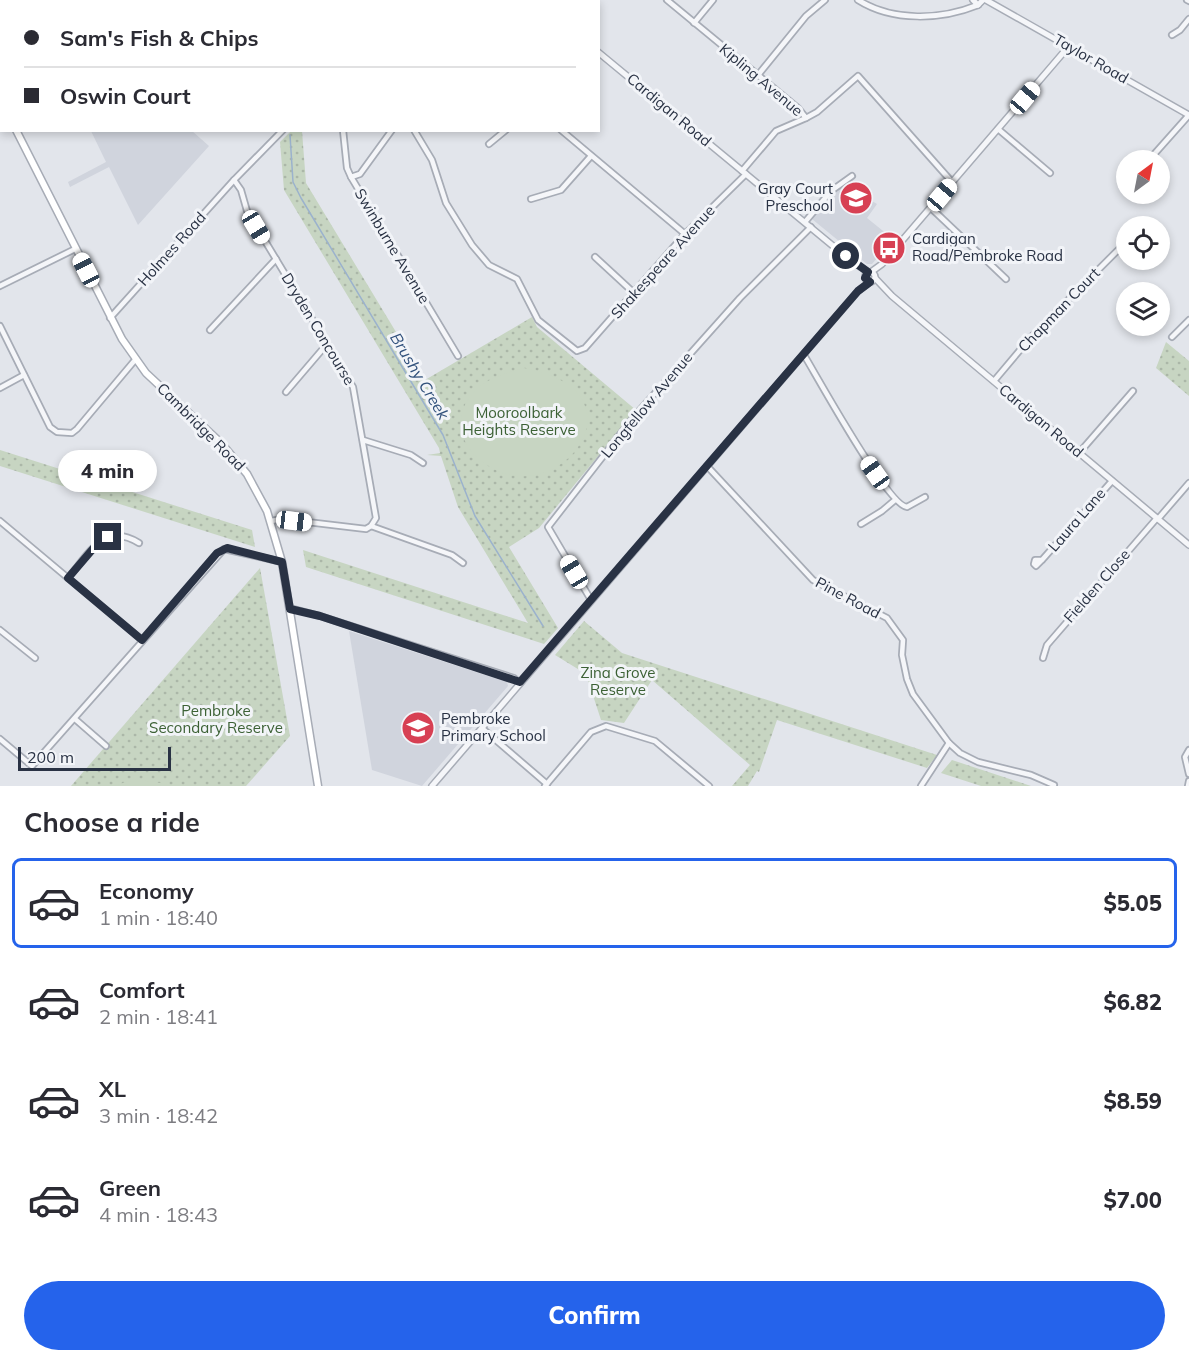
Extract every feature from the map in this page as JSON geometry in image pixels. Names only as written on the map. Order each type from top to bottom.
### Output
[{"type":"main road","name":"Cambridge Road","points":[[17,132],[110,318],[135,360],[233,455],[255,486],[271,521],[282,562],[318,786]]},
{"type":"street","name":"Kipling Avenue","points":[[667,0],[806,118],[817,112],[858,76],[952,182]]},
{"type":"street","points":[[694,23],[713,0]]},
{"type":"street","points":[[758,75],[806,16],[825,0]]},
{"type":"street","name":"Taylor Road","points":[[858,0],[879,10],[909,16],[952,13],[968,9],[979,1],[993,5],[1189,115]]},
{"type":"street","points":[[1172,35],[1180,30],[1189,19]]},
{"type":"street","points":[[432,786],[1069,46]]},
{"type":"street","name":"Cardigan Road","points":[[600,54],[811,227],[1189,545]]},
{"type":"street","points":[[1158,150],[1189,115]]},
{"type":"street","name":"Shakespeare Avenue","points":[[415,132],[432,160],[446,203],[472,245],[489,265],[517,279],[543,325],[570,347],[582,352],[685,234],[744,172],[776,131],[806,118]]},
{"type":"street","points":[[998,129],[1050,172]]},
{"type":"street","points":[[234,180],[281,132]]},
{"type":"street","name":"Swinburne Avenue","points":[[343,132],[347,168],[351,177],[458,356]]},
{"type":"street","points":[[351,177],[360,174],[391,132]]},
{"type":"street","points":[[489,144],[504,132]]},
{"type":"street","points":[[563,132],[685,234]]},
{"type":"street","points":[[531,199],[561,190],[591,156]]},
{"type":"street","points":[[805,222],[831,191],[852,176]]},
{"type":"street","name":"Dryden Concourse","points":[[234,180],[241,190],[247,211],[355,392],[376,515],[371,526]]},
{"type":"street","name":"Holmes Road","points":[[110,318],[234,180]]},
{"type":"street","points":[[931,208],[1006,279]]},
{"type":"street","name":"Longfellow Avenue","points":[[591,600],[548,526],[632,419],[740,298],[811,227]]},
{"type":"street","points":[[0,286],[75,249]]},
{"type":"street","name":"Chapman Court","points":[[994,381],[1031,337],[1116,252]]},
{"type":"street","points":[[594,256],[634,293]]},
{"type":"street","points":[[210,330],[276,259]]},
{"type":"street","points":[[1172,337],[1189,320]]},
{"type":"street","points":[[0,326],[50,427],[57,432],[72,433],[135,360]]},
{"type":"street","points":[[286,392],[327,344]]},
{"type":"street","points":[[804,355],[866,460],[895,500],[901,506],[907,507],[925,497]]},
{"type":"street","points":[[0,388],[24,375]]},
{"type":"street","points":[[1079,453],[1133,391]]},
{"type":"street","points":[[363,440],[411,455],[423,463]]},
{"type":"street","name":"Pine Road","points":[[707,466],[813,580],[886,618],[893,624],[903,640],[902,655],[906,679],[913,694],[949,743],[960,753],[978,762],[1032,775],[1054,785]]},
{"type":"street","name":"Laura Lane","points":[[1042,560],[1112,481]]},
{"type":"street","name":"Fielden Close","points":[[1043,658],[1047,645],[1060,629],[1189,483]]},
{"type":"street","points":[[861,524],[895,500]]},
{"type":"street","points":[[271,521],[282,519],[363,529],[371,526],[452,555],[463,563]]},
{"type":"street","points":[[0,521],[142,640]]},
{"type":"street","points":[[68,578],[98,543],[108,537],[126,535],[139,543]]},
{"type":"street","points":[[0,740],[32,766],[224,549],[282,562]]},
{"type":"street","points":[[290,609],[320,616],[520,682]]},
{"type":"street","points":[[0,630],[35,658]]},
{"type":"street","points":[[75,718],[105,746]]},
{"type":"street","points":[[483,729],[546,785],[591,732],[606,726],[663,745],[709,786]]},
{"type":"street","points":[[921,786],[949,743]]},
{"type":"street","points":[[1189,750],[1185,757],[1189,774]]},
{"type":"street","points":[[1188,786],[1189,781]]},
{"type":"shaded area","points":[[91,132],[193,132],[209,146],[138,225],[109,167],[70,187],[68,182],[106,162]]},
{"type":"shaded area","points":[[847,186],[877,204],[867,218],[893,239],[872,264],[867,264],[812,219],[835,191]]},
{"type":"shaded area","name":"Pembroke Primary School","points":[[349,631],[507,682],[508,686],[422,786],[372,770]]},
{"type":"green space","name":"Mooroolbark Heights Reserve","points":[[290,132],[302,132],[306,183],[425,380],[532,317],[537,327],[636,410],[539,528],[509,547],[558,628],[544,644],[306,567],[303,550],[528,623],[458,507],[441,456],[427,455],[440,453],[439,448],[284,190],[280,142]]},
{"type":"green space","points":[[1166,342],[1189,361],[1189,396],[1156,368]]},
{"type":"green space","points":[[524,368],[563,381],[583,401],[587,424],[578,447],[560,465],[535,475],[506,474],[478,458],[470,450],[462,431],[463,411],[473,393],[492,379]]},
{"type":"green space","points":[[0,450],[252,530],[255,547],[0,466]]},
{"type":"green space","name":"Pembroke Secondary Reserve","points":[[260,568],[290,736],[246,786],[71,786]]},
{"type":"green space","name":"Zina Grove Reserve","points":[[584,621],[622,653],[937,755],[927,768],[777,720],[759,772],[757,771],[748,786],[732,786],[750,765],[652,680],[624,723],[601,720],[586,674],[555,655]]},
{"type":"green space","points":[[952,760],[1031,786],[981,786],[941,773]]},
{"type":"green space","points":[[133,779],[167,784],[171,786],[115,786]]},
{"type":"waterway","name":"Brushy Creek","points":[[290,135],[293,182],[301,198],[443,435],[475,516],[543,626]]},
{"type":"place","name":"Gray Court Preschool","points":[[856,198]]},
{"type":"place","name":"Cardigan Road/Pembroke Road","points":[[889,248]]},
{"type":"place","name":"Pembroke Primary School","points":[[418,728]]},
{"type":"route","points":[[108,537],[98,543],[68,578],[142,640],[217,553],[227,548],[273,562],[282,562],[290,609],[320,616],[514,678],[520,682],[858,291],[870,282],[865,278],[868,272],[846,256]]}]
